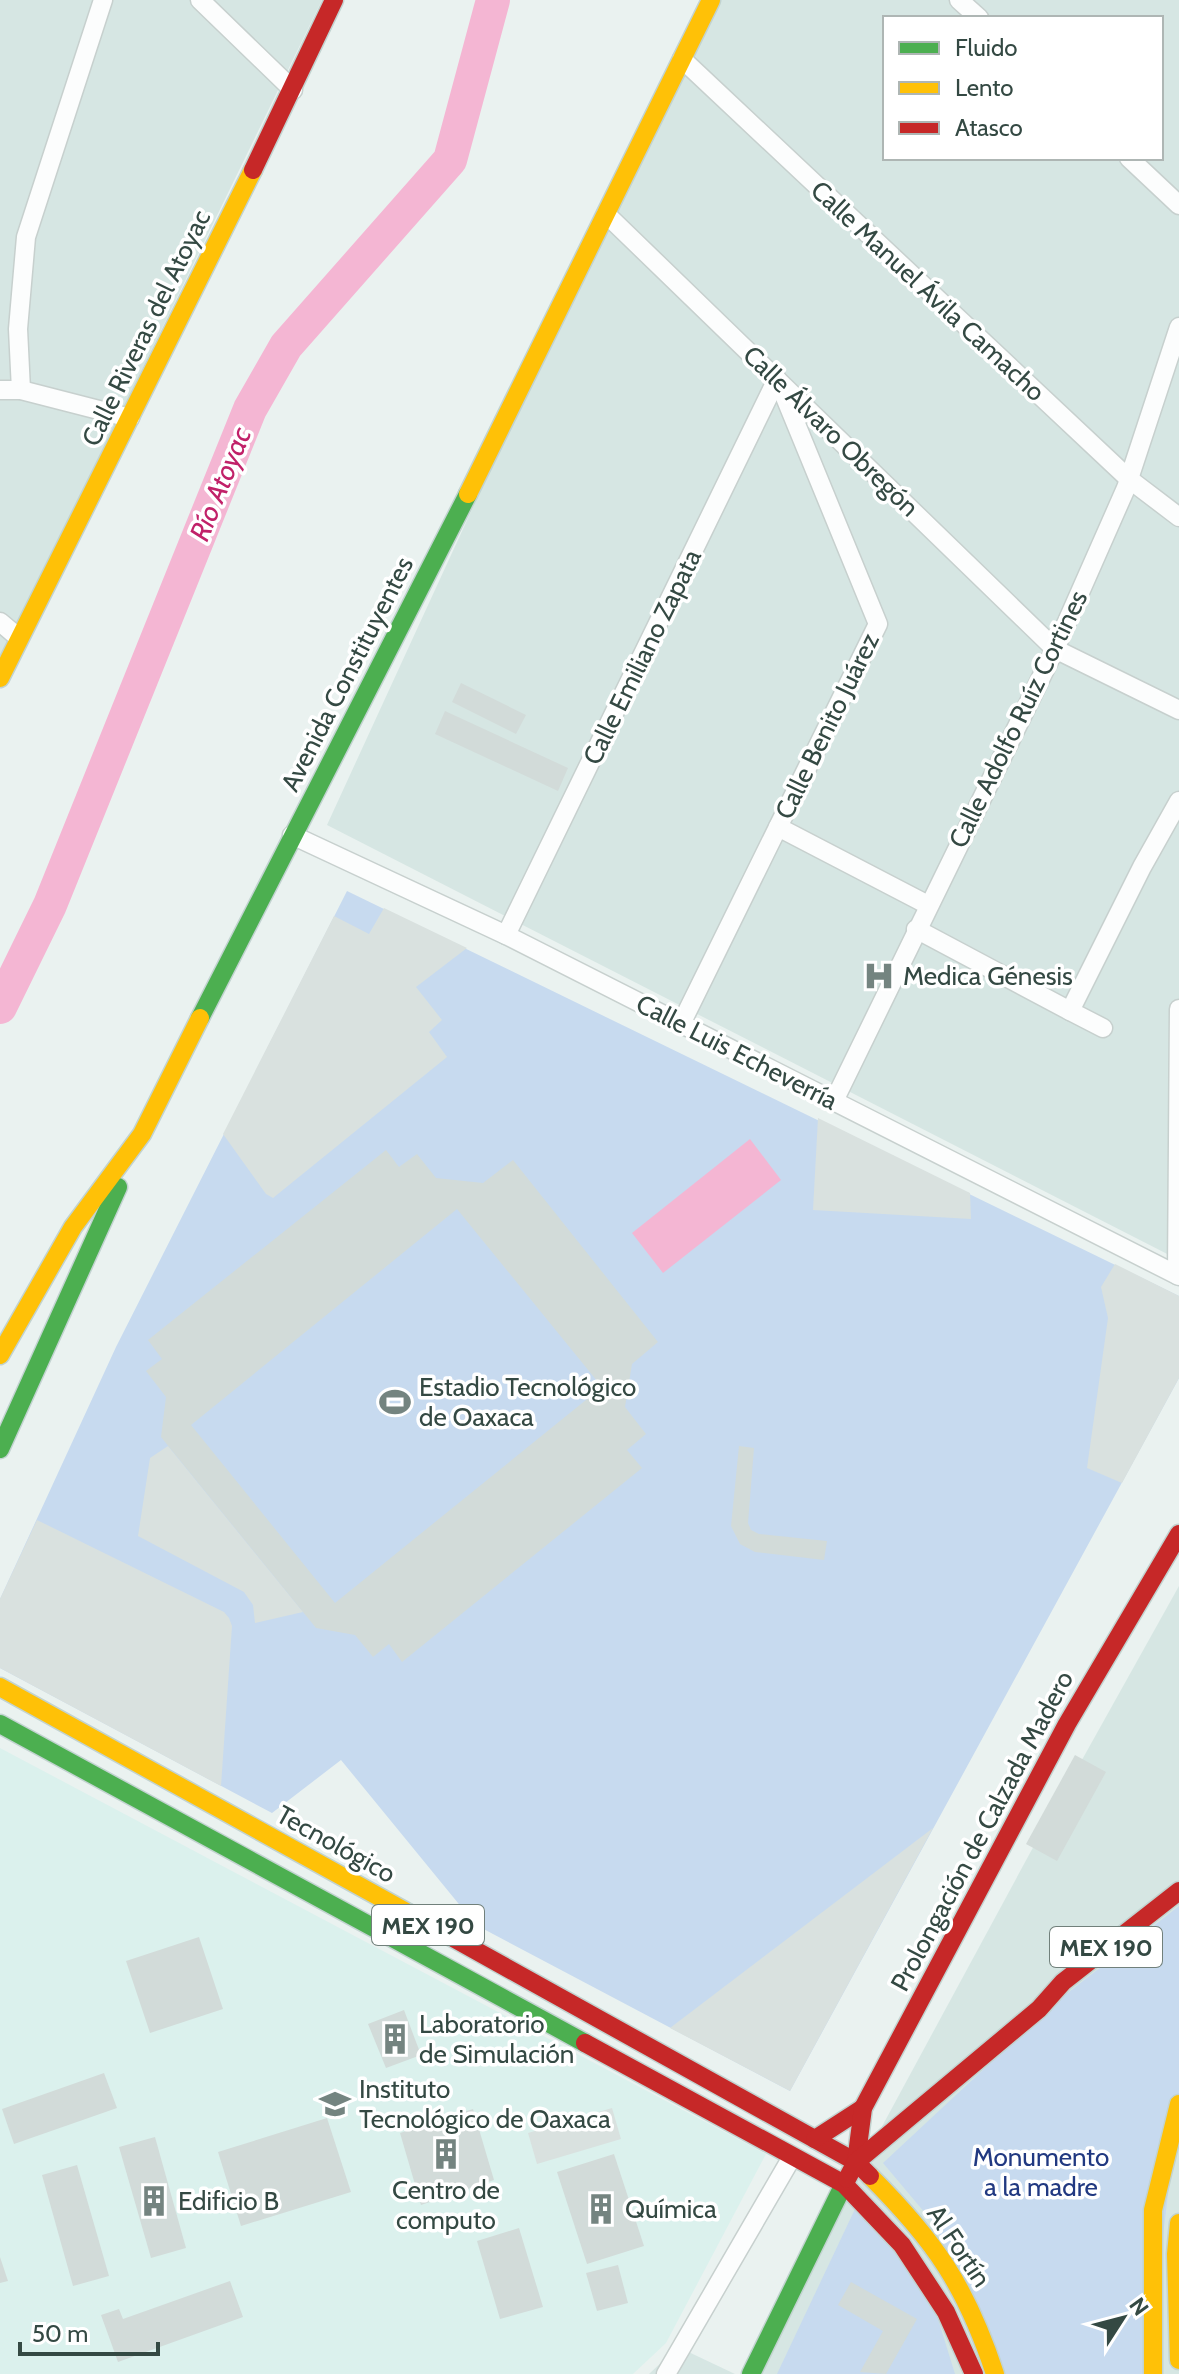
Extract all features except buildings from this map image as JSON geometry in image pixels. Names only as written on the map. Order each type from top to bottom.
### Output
[{"type":"main road","name":"Calle Riveras del Atoyac","points":[[0,678],[293,90],[334,0]]},
{"type":"main road","name":"Avenida Constituyentes","points":[[0,1355],[73,1227],[142,1134],[292,835],[418,595],[711,0]]},
{"type":"main road","points":[[0,1449],[142,1134]]},
{"type":"main road","name":"Prolongación de Calzada Madero","points":[[856,2162],[863,2108],[1067,1724],[1179,1534]]},
{"type":"main road","name":"Tecnológico","points":[[0,1687],[856,2162]]},
{"type":"main road","name":"MEX 190","points":[[0,1724],[844,2184]]},
{"type":"main road","points":[[174,1819],[188,1792]]},
{"type":"main road","name":"MEX 190","points":[[856,2162],[1039,2009],[1063,1982],[1179,1891]]},
{"type":"main road","points":[[524,2010],[537,1985]]},
{"type":"main road","points":[[1153,2374],[1153,2210],[1179,2104]]},
{"type":"main road","points":[[815,2139],[863,2108]]},
{"type":"main road","points":[[751,2374],[856,2162]]},
{"type":"main road","name":"Al Fortín","points":[[856,2162],[895,2201],[954,2275],[980,2328],[995,2374]]},
{"type":"main road","name":"Al Fortín","points":[[844,2184],[902,2245],[946,2312],[974,2374]]},
{"type":"main road","points":[[1179,2223],[1176,2254],[1179,2360]]},
{"type":"street","points":[[21,390],[18,329],[26,237],[103,0]]},
{"type":"street","points":[[200,0],[293,90]]},
{"type":"street","points":[[959,0],[977,16]]},
{"type":"street","name":"Calle Manuel Ávila Camacho","points":[[682,59],[1129,479],[1179,517]]},
{"type":"street","points":[[1131,160],[1179,205]]},
{"type":"street","name":"Calle Álvaro Obregón","points":[[606,214],[1055,649],[1179,710]]},
{"type":"street","name":"Calle Adolfo Ruíz Cortines","points":[[834,1101],[1055,649],[1129,479],[1179,327]]},
{"type":"street","name":"Calle Benito Juárez","points":[[681,1024],[878,624],[777,379]]},
{"type":"street","name":"Calle Emiliano Zapata","points":[[506,935],[777,379]]},
{"type":"street","points":[[0,390],[21,390],[130,418]]},
{"type":"street","points":[[0,622],[19,638]]},
{"type":"street","points":[[1070,1011],[1142,867],[1179,801]]},
{"type":"street","points":[[778,827],[928,905]]},
{"type":"street","name":"Calle Luis Echeverría","points":[[292,835],[506,935],[1178,1276]]},
{"type":"street","points":[[916,929],[1103,1028]]},
{"type":"street","points":[[1178,1276],[1179,1009]]},
{"type":"street","points":[[666,2374],[792,2157]]},
{"type":"shaded area","points":[[0,0],[322,0],[0,661]]},
{"type":"shaded area","points":[[706,0],[1179,0],[1179,1260],[327,825]]},
{"type":"shaded area","points":[[384,908],[467,948],[416,987],[442,1020],[429,1032],[447,1057],[273,1198],[266,1194],[223,1134],[334,916],[369,934]]},
{"type":"shaded area","points":[[818,1118],[970,1193],[971,1219],[813,1210]]},
{"type":"shaded area","points":[[750,1139],[781,1180],[663,1273],[632,1233]]},
{"type":"shaded area","points":[[1115,1264],[1179,1296],[1179,1378],[1122,1483],[1087,1468],[1108,1318],[1101,1287]]},
{"type":"shaded area","points":[[168,1446],[303,1612],[255,1623],[253,1605],[244,1592],[138,1536],[150,1458]]},
{"type":"shaded area","points":[[37,1520],[224,1612],[229,1618],[232,1626],[221,1786],[0,1668],[0,1599]]},
{"type":"shaded area","points":[[1179,1586],[1179,2374],[748,2374],[1030,1853]]},
{"type":"shaded area","name":"Instituto Tecnológico de Oaxaca","points":[[0,1748],[766,2154],[666,2343],[633,2374],[0,2374]]},
{"type":"shaded area","points":[[933,1828],[790,2091],[670,2028]]},
{"type":"shaded area","points":[[612,2108],[621,2139],[537,2164],[528,2133]]},
{"type":"shaded area","points":[[678,2347],[735,2374],[649,2374]]},
{"type":"green space","name":"Instituto Tecnológico de Oaxaca","points":[[347,891],[1179,1296],[1179,1378],[790,2091],[476,1925],[341,1760],[272,1813],[0,1668],[0,1599],[116,1347]]},
{"type":"green space","name":"Monumento a la madre","points":[[1179,1906],[1179,2105],[1146,2374],[1000,2374],[936,2226],[883,2163],[1056,2002]]},
{"type":"green space","points":[[855,2209],[900,2249],[938,2319],[955,2374],[777,2374]]},
{"type":"waterway","name":"Río Atoyac","points":[[0,1007],[50,905],[250,409],[286,346],[450,160],[493,0]]},
{"type":"traffic: fast","points":[[200,1018],[468,494]]},
{"type":"traffic: fast","points":[[0,1449],[118,1187]]},
{"type":"traffic: fast","points":[[0,1724],[585,2043]]},
{"type":"traffic: fast","points":[[751,2374],[844,2184]]},
{"type":"traffic: slow","points":[[468,494],[711,0]]},
{"type":"traffic: slow","points":[[0,678],[253,170]]},
{"type":"traffic: slow","points":[[0,1355],[73,1227],[142,1134],[200,1018]]},
{"type":"traffic: slow","points":[[0,1687],[410,1914]]},
{"type":"traffic: slow","points":[[1153,2374],[1153,2210],[1179,2104]]},
{"type":"traffic: slow","points":[[870,2176],[913,2222],[946,2266],[972,2315],[995,2374]]},
{"type":"traffic: slow","points":[[1179,2223],[1176,2254],[1179,2360]]},
{"type":"traffic: jam","points":[[253,170],[334,0]]},
{"type":"traffic: jam","points":[[856,2162],[863,2108],[1067,1724],[1179,1534]]},
{"type":"traffic: jam","points":[[847,2179],[856,2162],[1039,2009],[1063,1982],[1179,1891]]},
{"type":"traffic: jam","points":[[410,1914],[856,2162],[870,2176]]},
{"type":"traffic: jam","points":[[585,2043],[844,2184],[902,2245],[946,2312],[974,2374]]},
{"type":"traffic: jam","points":[[815,2139],[863,2108]]},
{"type":"place","name":"Medica Génesis","points":[[879,976]]},
{"type":"place","name":"Estadio Tecnológico de Oaxaca","points":[[395,1402]]},
{"type":"place","name":"Laboratorio de Simulación","points":[[395,2039]]},
{"type":"place","name":"Instituto Tecnológico de Oaxaca","points":[[335,2104]]},
{"type":"place","name":"Centro de computo","points":[[446,2154]]},
{"type":"place","name":"Edificio B","points":[[154,2201]]},
{"type":"place","name":"Química","points":[[601,2209]]}]
